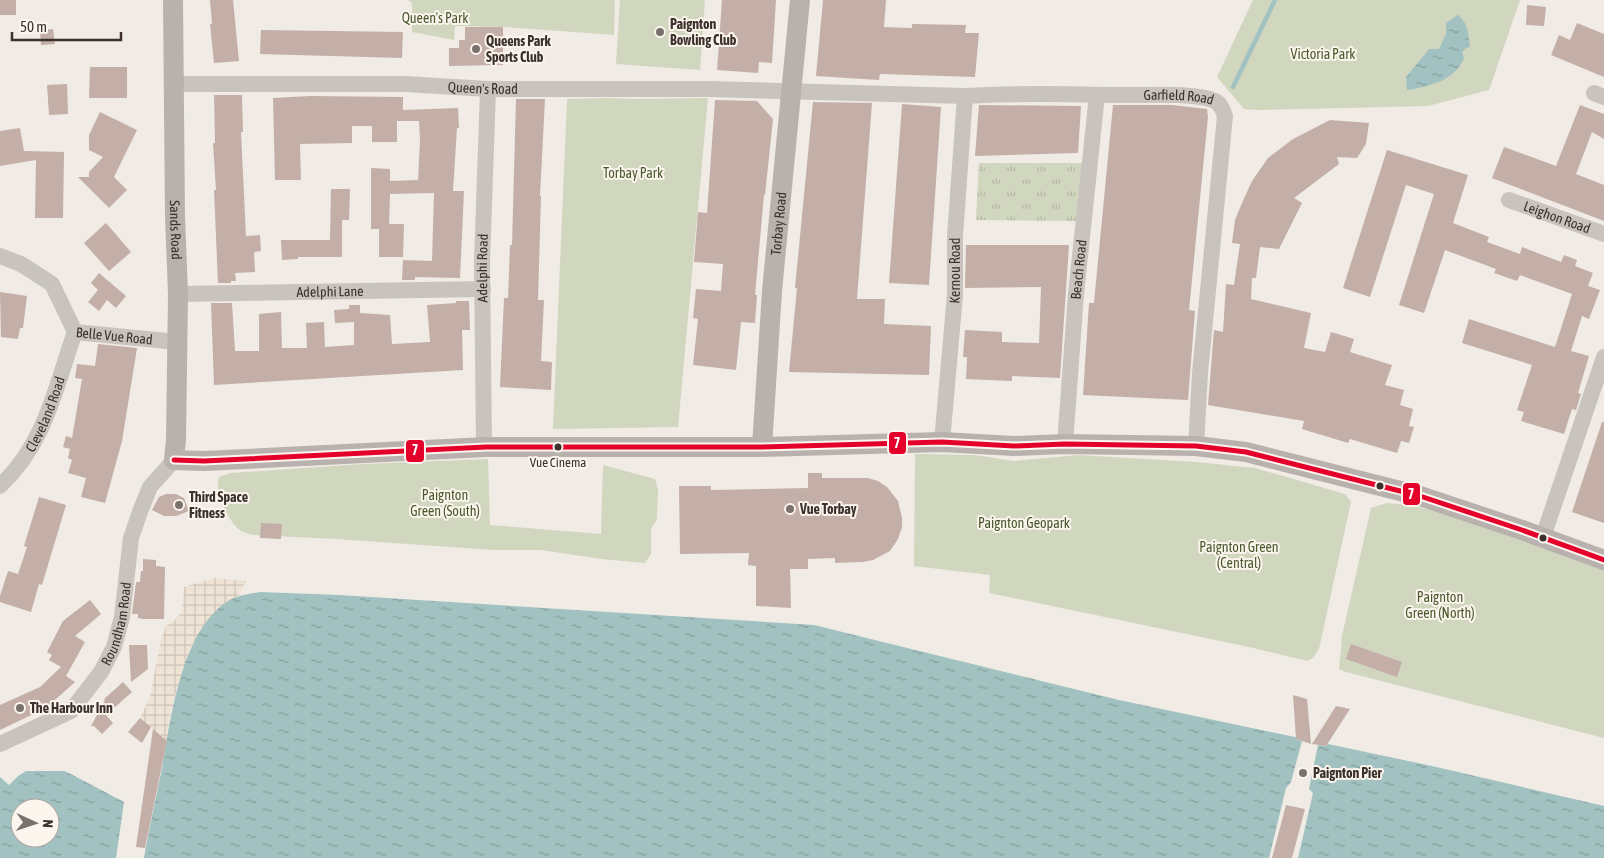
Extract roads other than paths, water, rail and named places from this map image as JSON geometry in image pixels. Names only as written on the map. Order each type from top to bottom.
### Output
[{"type":"main road","name":"Sands Road","points":[[173,0],[175,217],[178,294],[176,440],[174,460]]},
{"type":"main road","name":"Torbay Road","points":[[762,447],[772,291],[800,0]]},
{"type":"main road","points":[[174,460],[204,462],[484,447],[762,447],[942,442],[1014,446],[1065,444],[1196,446],[1246,452],[1420,496],[1604,560]]},
{"type":"street","name":"Queen's Road","points":[[174,84],[406,84],[488,89],[609,88],[791,91]]},
{"type":"street","name":"Adelphi Road","points":[[484,447],[483,289],[488,89]]},
{"type":"street","name":"Garfield Road","points":[[791,91],[965,96],[999,94],[1199,97],[1215,102],[1221,107],[1225,116],[1199,383],[1196,446]]},
{"type":"street","name":"Beach Road","points":[[1065,444],[1076,294],[1097,95]]},
{"type":"street","name":"Kernou Road","points":[[942,442],[955,296],[955,236],[965,96]]},
{"type":"street","name":"Leighon Road","points":[[1509,200],[1604,234]]},
{"type":"street","name":"Belle Vue Road","points":[[0,256],[21,264],[52,284],[75,332],[177,342]]},
{"type":"street","name":"Adelphi Lane","points":[[178,294],[483,289]]},
{"type":"street","name":"Cleveland Road","points":[[0,486],[32,448],[49,412],[75,332]]},
{"type":"street","points":[[1543,538],[1601,379],[1604,357]]},
{"type":"street","name":"Roundham Road","points":[[0,744],[71,711],[101,672],[114,647],[122,618],[131,538],[150,487],[174,460]]},
{"type":"water","points":[[1458,15],[1466,26],[1470,47],[1462,52],[1464,58],[1460,66],[1455,72],[1440,81],[1424,87],[1407,90],[1406,77],[1429,49],[1439,49],[1446,34],[1446,23]]},
{"type":"water","points":[[261,592],[339,595],[814,625],[1119,700],[1432,766],[1604,806],[1604,858],[144,858],[174,701],[189,654],[199,633],[212,615],[228,601],[240,596]]},
{"type":"water","points":[[26,771],[65,771],[124,802],[116,858],[0,858],[0,777],[9,785]]},
{"type":"waterway","points":[[1233,87],[1275,0]]},
{"type":"place","name":"Paignton Bowling Club","points":[[660,32]]},
{"type":"place","name":"Queens Park Sports Club","points":[[476,49]]},
{"type":"place","name":"Vue Cinema","points":[[558,447]]},
{"type":"place","name":"Third Space Fitness","points":[[179,505]]},
{"type":"place","name":"Vue Torbay","points":[[790,509]]},
{"type":"place","name":"The Harbour Inn","points":[[20,708]]},
{"type":"place","name":"Paignton Pier","points":[[1303,773]]},
{"type":"park label","name":"Queen's Park","points":[[435,18]]},
{"type":"park label","name":"Victoria Park","points":[[1323,54]]},
{"type":"park label","name":"Torbay Park","points":[[633,173]]},
{"type":"park label","name":"Paignton Green (South)","points":[[445,504]]},
{"type":"park label","name":"Paignton Geopark","points":[[1024,523]]},
{"type":"park label","name":"Paignton Green (Central)","points":[[1239,556]]},
{"type":"park label","name":"Paignton Green (North)","points":[[1440,606]]}]
